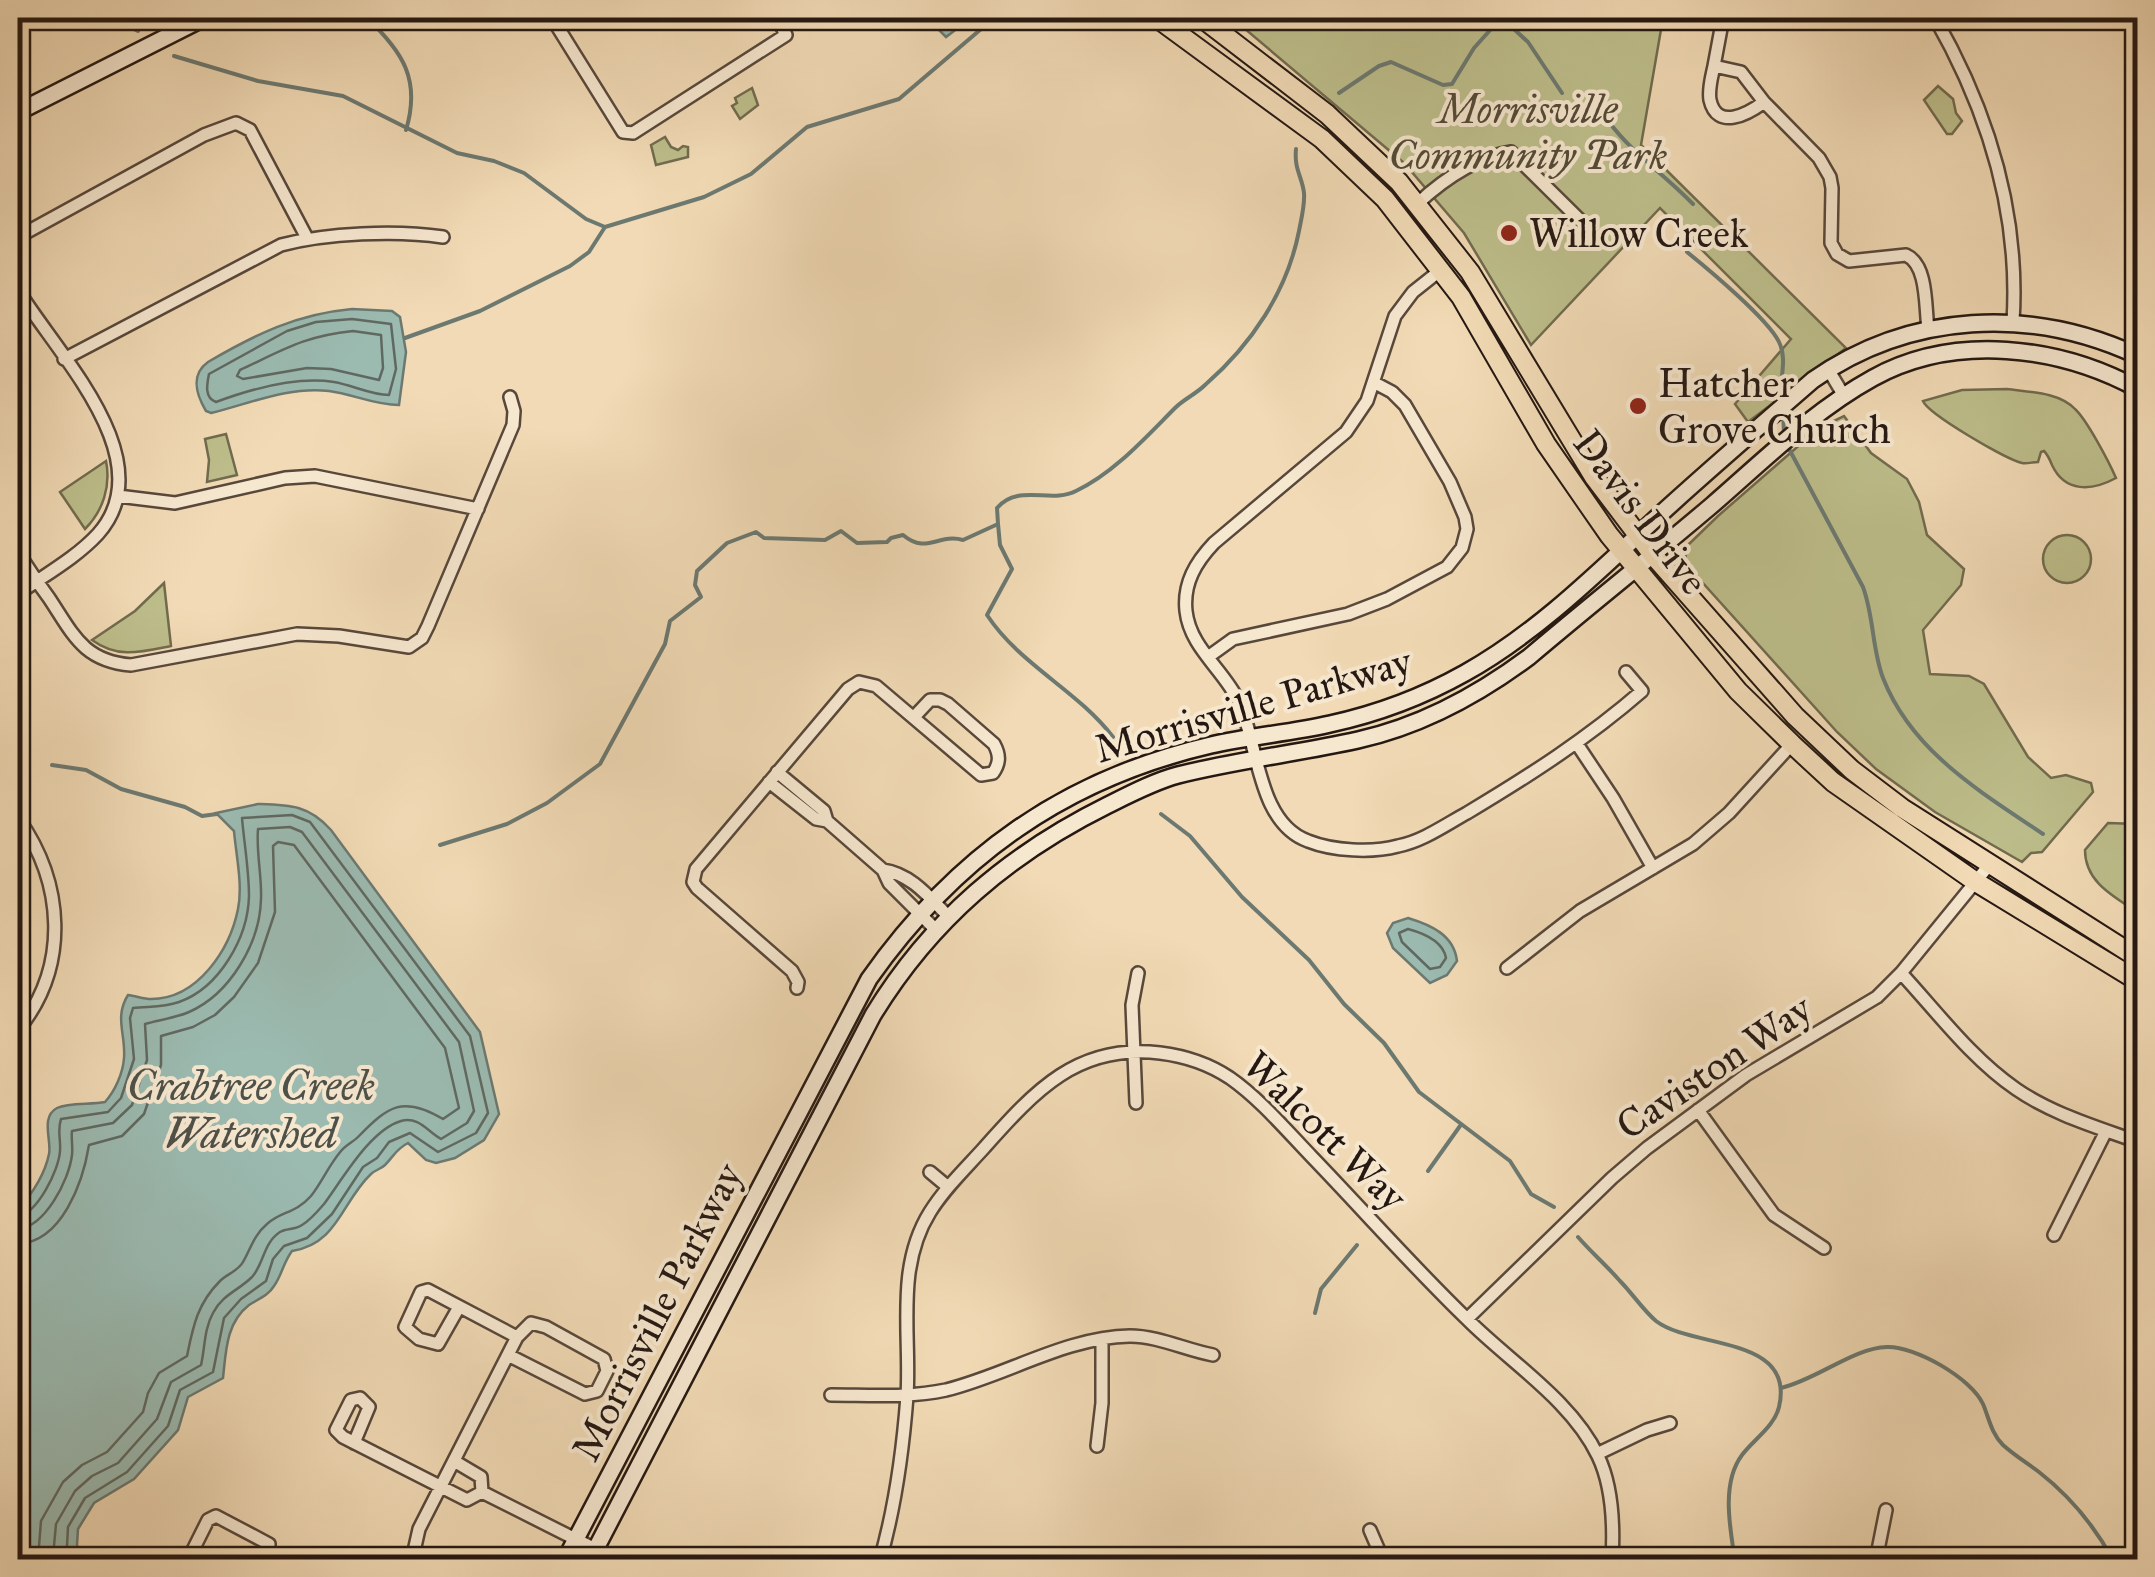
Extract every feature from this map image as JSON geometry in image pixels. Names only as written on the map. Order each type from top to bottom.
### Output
[{"type":"main road","points":[[18,112],[204,18]]},
{"type":"main road","name":"Davis Drive","points":[[1157,18],[1322,139],[1385,199],[1442,269],[1546,444],[1622,551],[1738,691],[1833,782],[1976,882],[2138,981]]},
{"type":"main road","name":"Davis Drive","points":[[1202,18],[1327,114],[1380,162],[1418,204],[1470,272],[1570,441],[1639,536],[1795,716],[1852,770],[2138,958]]},
{"type":"main road","name":"Morrisville Parkway","points":[[565,1560],[850,1010],[882,960],[932,899],[1000,840],[1090,785],[1144,763],[1251,737],[1332,724],[1391,706],[1463,674],[1530,630],[1828,370],[1896,338],[1955,324],[2013,322],[2086,335],[2138,356]]},
{"type":"main road","name":"Morrisville Parkway","points":[[593,1554],[873,1014],[899,972],[935,929],[1006,865],[1077,820],[1174,776],[1361,739],[1441,711],[1484,689],[1518,666],[1844,396],[1877,376],[1909,363],[1953,353],[1997,350],[2082,363],[2138,389]]},
{"type":"street","points":[[552,18],[624,132],[633,133],[786,35],[777,18]]},
{"type":"street","points":[[1723,18],[1709,96],[1716,112],[1738,118],[1764,102]]},
{"type":"street","points":[[1935,18],[1982,117],[2002,179],[2010,226],[2013,322]]},
{"type":"street","points":[[1714,66],[1741,72],[1825,167],[1832,188],[1829,234],[1837,254],[1849,261],[1906,255],[1918,263],[1928,329]]},
{"type":"street","points":[[18,236],[204,135],[236,123],[250,130],[306,238]]},
{"type":"street","points":[[1418,204],[1467,166],[1511,152],[1591,230]]},
{"type":"street","points":[[64,359],[268,249],[306,238],[422,234],[443,237]]},
{"type":"street","points":[[1442,269],[1413,292],[1395,316],[1375,383],[1346,432],[1201,558],[1188,582],[1186,613],[1196,642],[1236,695],[1264,790],[1296,835],[1321,845],[1383,849],[1436,831],[1578,744],[1642,691],[1626,672]]},
{"type":"street","points":[[18,290],[22,307],[64,359],[113,439],[120,459],[118,496],[98,533],[18,594]]},
{"type":"street","points":[[1828,370],[1844,396]]},
{"type":"street","points":[[1208,657],[1233,638],[1348,614],[1388,600],[1447,567],[1462,548],[1467,529],[1462,506],[1405,406],[1392,392],[1375,383]]},
{"type":"street","points":[[18,552],[79,643],[100,659],[116,664],[298,634],[409,647],[422,638],[513,425],[510,397]]},
{"type":"street","points":[[118,496],[175,503],[285,478],[315,476],[478,508]]},
{"type":"street","points":[[797,988],[792,970],[697,888],[693,875],[848,689],[859,682],[871,682],[982,775],[997,768],[994,744],[948,704],[930,700],[914,717]]},
{"type":"street","points":[[1578,744],[1652,868]]},
{"type":"street","points":[[1507,968],[1580,911],[1675,856],[1711,830],[1792,744]]},
{"type":"street","points":[[773,777],[816,819],[827,821],[884,870],[902,875],[948,916]]},
{"type":"street","points":[[18,818],[46,868],[56,919],[47,978],[36,1004],[18,1030]]},
{"type":"street","name":"Caviston Way","points":[[1467,1319],[1612,1178],[1698,1110],[1746,1076],[1860,1009],[1900,974],[1990,864]]},
{"type":"street","points":[[884,870],[889,883],[935,929]]},
{"type":"street","points":[[1136,1103],[1132,1005],[1138,973]]},
{"type":"street","points":[[1900,974],[2013,1088],[2046,1107],[2138,1142]]},
{"type":"street","name":"Walcott Way","points":[[880,1560],[907,1395],[906,1291],[911,1260],[924,1224],[948,1188],[1042,1086],[1084,1063],[1133,1052],[1186,1058],[1233,1080],[1294,1138],[1467,1319],[1559,1404],[1597,1454],[1608,1490],[1612,1560]]},
{"type":"street","points":[[1698,1110],[1774,1215],[1824,1248]]},
{"type":"street","points":[[2054,1235],[2106,1131]]},
{"type":"street","points":[[930,1172],[948,1188]]},
{"type":"street","points":[[460,1307],[438,1344],[419,1339],[404,1327],[421,1292],[428,1290],[517,1337]]},
{"type":"street","points":[[412,1560],[419,1529],[517,1337],[531,1323],[604,1359],[607,1371],[597,1391],[584,1394],[510,1356]]},
{"type":"street","points":[[831,1395],[907,1395],[955,1387],[1102,1340],[1142,1337],[1213,1355]]},
{"type":"street","points":[[1097,1446],[1102,1340]]},
{"type":"street","points":[[1597,1454],[1670,1423]]},
{"type":"street","points":[[354,1442],[467,1500],[482,1492]]},
{"type":"street","points":[[454,1461],[480,1477],[482,1492]]},
{"type":"street","points":[[482,1492],[576,1539],[593,1554],[617,1560]]},
{"type":"street","points":[[1876,1560],[1886,1510]]},
{"type":"street","points":[[203,1560],[193,1550],[208,1520],[216,1516],[269,1544],[268,1560]]},
{"type":"street","points":[[1370,1530],[1384,1560]]},
{"type":"green space","name":"Morrisville Community Park","points":[[1232,18],[1663,18],[1641,145],[1846,348],[1748,422],[1735,404],[1791,339],[1660,208],[1531,345],[1464,233],[1404,163]]},
{"type":"green space","points":[[1938,86],[1953,99],[1962,121],[1952,134],[1947,134],[1924,100]]},
{"type":"green space","points":[[752,88],[758,105],[740,119],[732,106],[737,103],[735,98]]},
{"type":"green space","points":[[665,137],[671,147],[688,147],[688,157],[656,165],[651,145]]},
{"type":"green space","points":[[2007,389],[2043,394],[2068,403],[2085,422],[2116,478],[2089,487],[2072,485],[2057,474],[2044,451],[2038,462],[2014,460],[1953,426],[1923,401],[1962,390]]},
{"type":"green space","points":[[1844,416],[1871,453],[1907,479],[1919,502],[1927,535],[1964,569],[1961,585],[1923,630],[1930,674],[1969,676],[1984,684],[2028,757],[2051,778],[2066,775],[2091,783],[2093,792],[2042,852],[2031,853],[2022,862],[1935,812],[1876,769],[1837,732],[1685,559],[1688,545],[1718,516],[1819,428]]},
{"type":"green space","points":[[226,434],[237,475],[207,482],[209,460],[205,439]]},
{"type":"green space","points":[[106,461],[104,498],[85,529],[60,492]]},
{"type":"green space","points":[[2067,535],[2084,542],[2091,559],[2084,576],[2067,583],[2050,576],[2043,559],[2050,542]]},
{"type":"green space","points":[[164,583],[171,646],[121,652],[92,640],[135,611]]},
{"type":"green space","points":[[2108,823],[2137,824],[2137,912],[2102,887],[2086,861],[2085,850]]},
{"type":"water","points":[[927,18],[971,18],[946,37]]},
{"type":"water","points":[[352,309],[392,311],[400,317],[406,352],[399,405],[314,390],[206,411],[197,379],[208,362],[277,327],[313,315]]},
{"type":"water","name":"Crabtree Creek Watershed","points":[[258,804],[298,808],[331,830],[480,1032],[499,1114],[484,1140],[455,1158],[436,1163],[426,1160],[408,1143],[404,1145],[361,1185],[330,1231],[307,1247],[292,1251],[272,1289],[236,1320],[223,1378],[188,1397],[178,1430],[134,1479],[94,1503],[78,1529],[77,1545],[82,1559],[18,1559],[18,1210],[47,1162],[52,1112],[68,1105],[105,1102],[115,1087],[123,1064],[121,1019],[128,995],[151,999],[183,991],[209,969],[228,940],[238,909],[239,870],[234,831],[216,813]]},
{"type":"water","points":[[1408,918],[1433,928],[1451,944],[1457,961],[1447,975],[1430,983],[1393,948],[1387,933],[1393,923]]},
{"type":"waterway","points":[[111,18],[138,31]]},
{"type":"waterway","points":[[367,18],[406,68],[411,96],[406,130]]},
{"type":"waterway","points":[[174,56],[258,81],[343,96],[457,153],[524,173],[586,219],[605,227],[704,197],[751,174],[807,127],[899,99],[994,18]]},
{"type":"waterway","points":[[1339,93],[1391,62],[1443,85],[1452,84],[1474,48],[1501,18]]},
{"type":"waterway","points":[[1502,18],[1528,42],[1562,93]]},
{"type":"waterway","points":[[1609,122],[1693,204]]},
{"type":"waterway","points":[[440,845],[507,824],[547,803],[600,764],[665,644],[670,621],[701,597],[695,585],[697,571],[727,543],[756,532],[764,538],[825,540],[841,531],[857,543],[887,542],[903,535],[926,544],[963,540],[998,524],[997,508],[1005,501],[1025,495],[1056,496],[1076,491],[1116,464],[1222,369],[1265,316],[1286,275],[1303,207],[1296,149]]},
{"type":"waterway","points":[[405,338],[480,311],[570,266],[589,252],[605,227]]},
{"type":"waterway","points":[[1687,252],[1773,332],[1783,356],[1781,398]]},
{"type":"waterway","points":[[1783,413],[1784,433]]},
{"type":"waterway","points":[[1788,447],[1863,587],[1879,667],[1896,704],[1930,749],[1951,768],[2043,834]]},
{"type":"waterway","points":[[998,524],[1000,545],[1012,569],[987,615],[1016,649],[1083,705],[1113,737]]},
{"type":"waterway","points":[[52,765],[86,770],[121,789],[185,807],[202,816],[217,814]]},
{"type":"waterway","points":[[1161,814],[1190,836],[1242,897],[1309,960],[1344,1004],[1384,1043],[1419,1092],[1510,1161],[1531,1194],[1554,1207]]},
{"type":"waterway","points":[[1428,1171],[1460,1126]]},
{"type":"waterway","points":[[1578,1237],[1656,1321],[1672,1330],[1737,1348],[1772,1367],[1780,1384],[1779,1407],[1768,1427],[1742,1455],[1731,1479],[1729,1506],[1735,1560]]},
{"type":"waterway","points":[[1315,1313],[1321,1289],[1357,1245]]},
{"type":"waterway","points":[[1781,1388],[1874,1349],[1899,1348],[1927,1358],[1955,1374],[1977,1394],[1999,1440],[2071,1502],[2090,1523],[2113,1560]]},
{"type":"place","name":"Willow Creek","points":[[1509,233]]},
{"type":"place","name":"Hatcher Grove Church","points":[[1638,406]]}]
